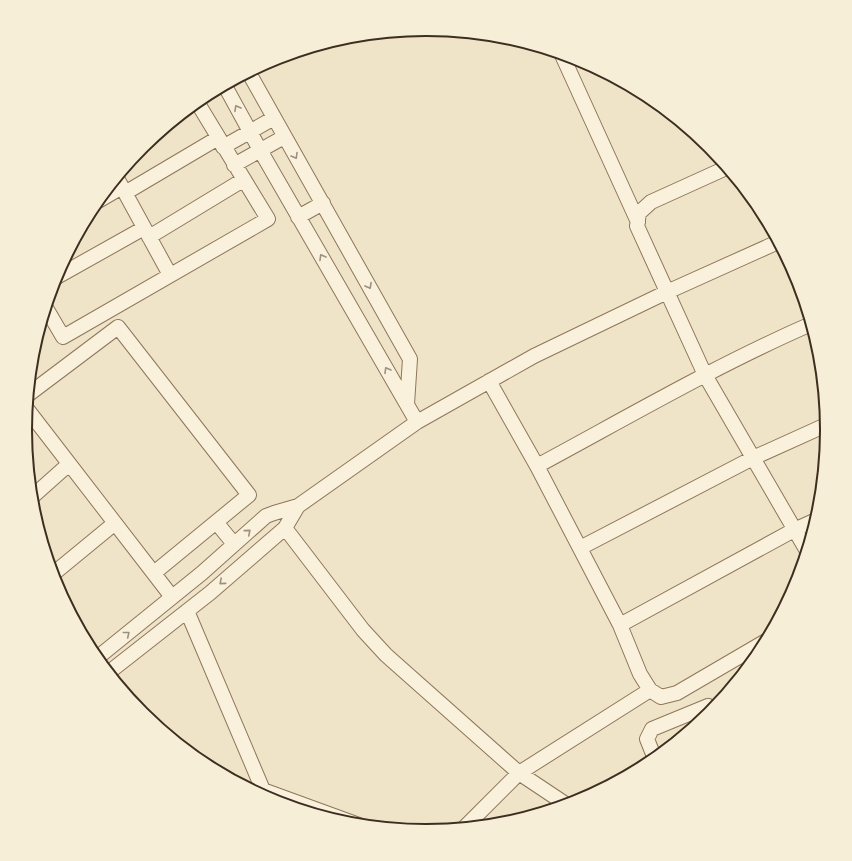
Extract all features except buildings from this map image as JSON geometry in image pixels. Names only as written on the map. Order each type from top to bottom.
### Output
[{"type":"street","points":[[565,61],[638,222]]},
{"type":"street","points":[[251,77],[410,359],[407,404]]},
{"type":"street","points":[[227,91],[417,422]]},
{"type":"street","points":[[50,314],[63,337],[268,219],[200,108]]},
{"type":"street","points":[[170,275],[121,186],[250,132],[274,118]]},
{"type":"street","points":[[234,165],[284,137]]},
{"type":"street","points":[[721,170],[651,202],[639,213],[637,226],[705,375],[803,545]]},
{"type":"street","points":[[65,273],[243,180]]},
{"type":"street","points":[[298,217],[323,203]]},
{"type":"street","points":[[102,654],[172,597],[266,516],[274,512],[298,506],[417,422],[534,356],[667,292],[773,244]]},
{"type":"street","points":[[537,466],[705,375],[778,338],[806,326]]},
{"type":"street","points":[[34,390],[118,327],[249,495],[154,573]]},
{"type":"street","points":[[489,381],[537,466],[580,548],[620,625],[640,674],[650,690],[661,697],[677,693],[755,647]]},
{"type":"street","points":[[33,416],[172,597]]},
{"type":"street","points":[[580,548],[753,458],[820,428]]},
{"type":"street","points":[[37,492],[69,464]]},
{"type":"street","points":[[113,669],[187,611],[285,528],[298,506]]},
{"type":"street","points":[[216,522],[234,544]]},
{"type":"street","points":[[58,570],[115,523]]},
{"type":"street","points":[[620,625],[809,523]]},
{"type":"street","points":[[285,528],[363,630],[386,655],[519,773],[561,801]]},
{"type":"street","points":[[187,611],[264,790]]},
{"type":"street","points":[[470,822],[519,773],[650,690]]},
{"type":"street","points":[[652,753],[647,739],[652,729],[708,706]]},
{"type":"street","points":[[266,791],[312,808]]}]
